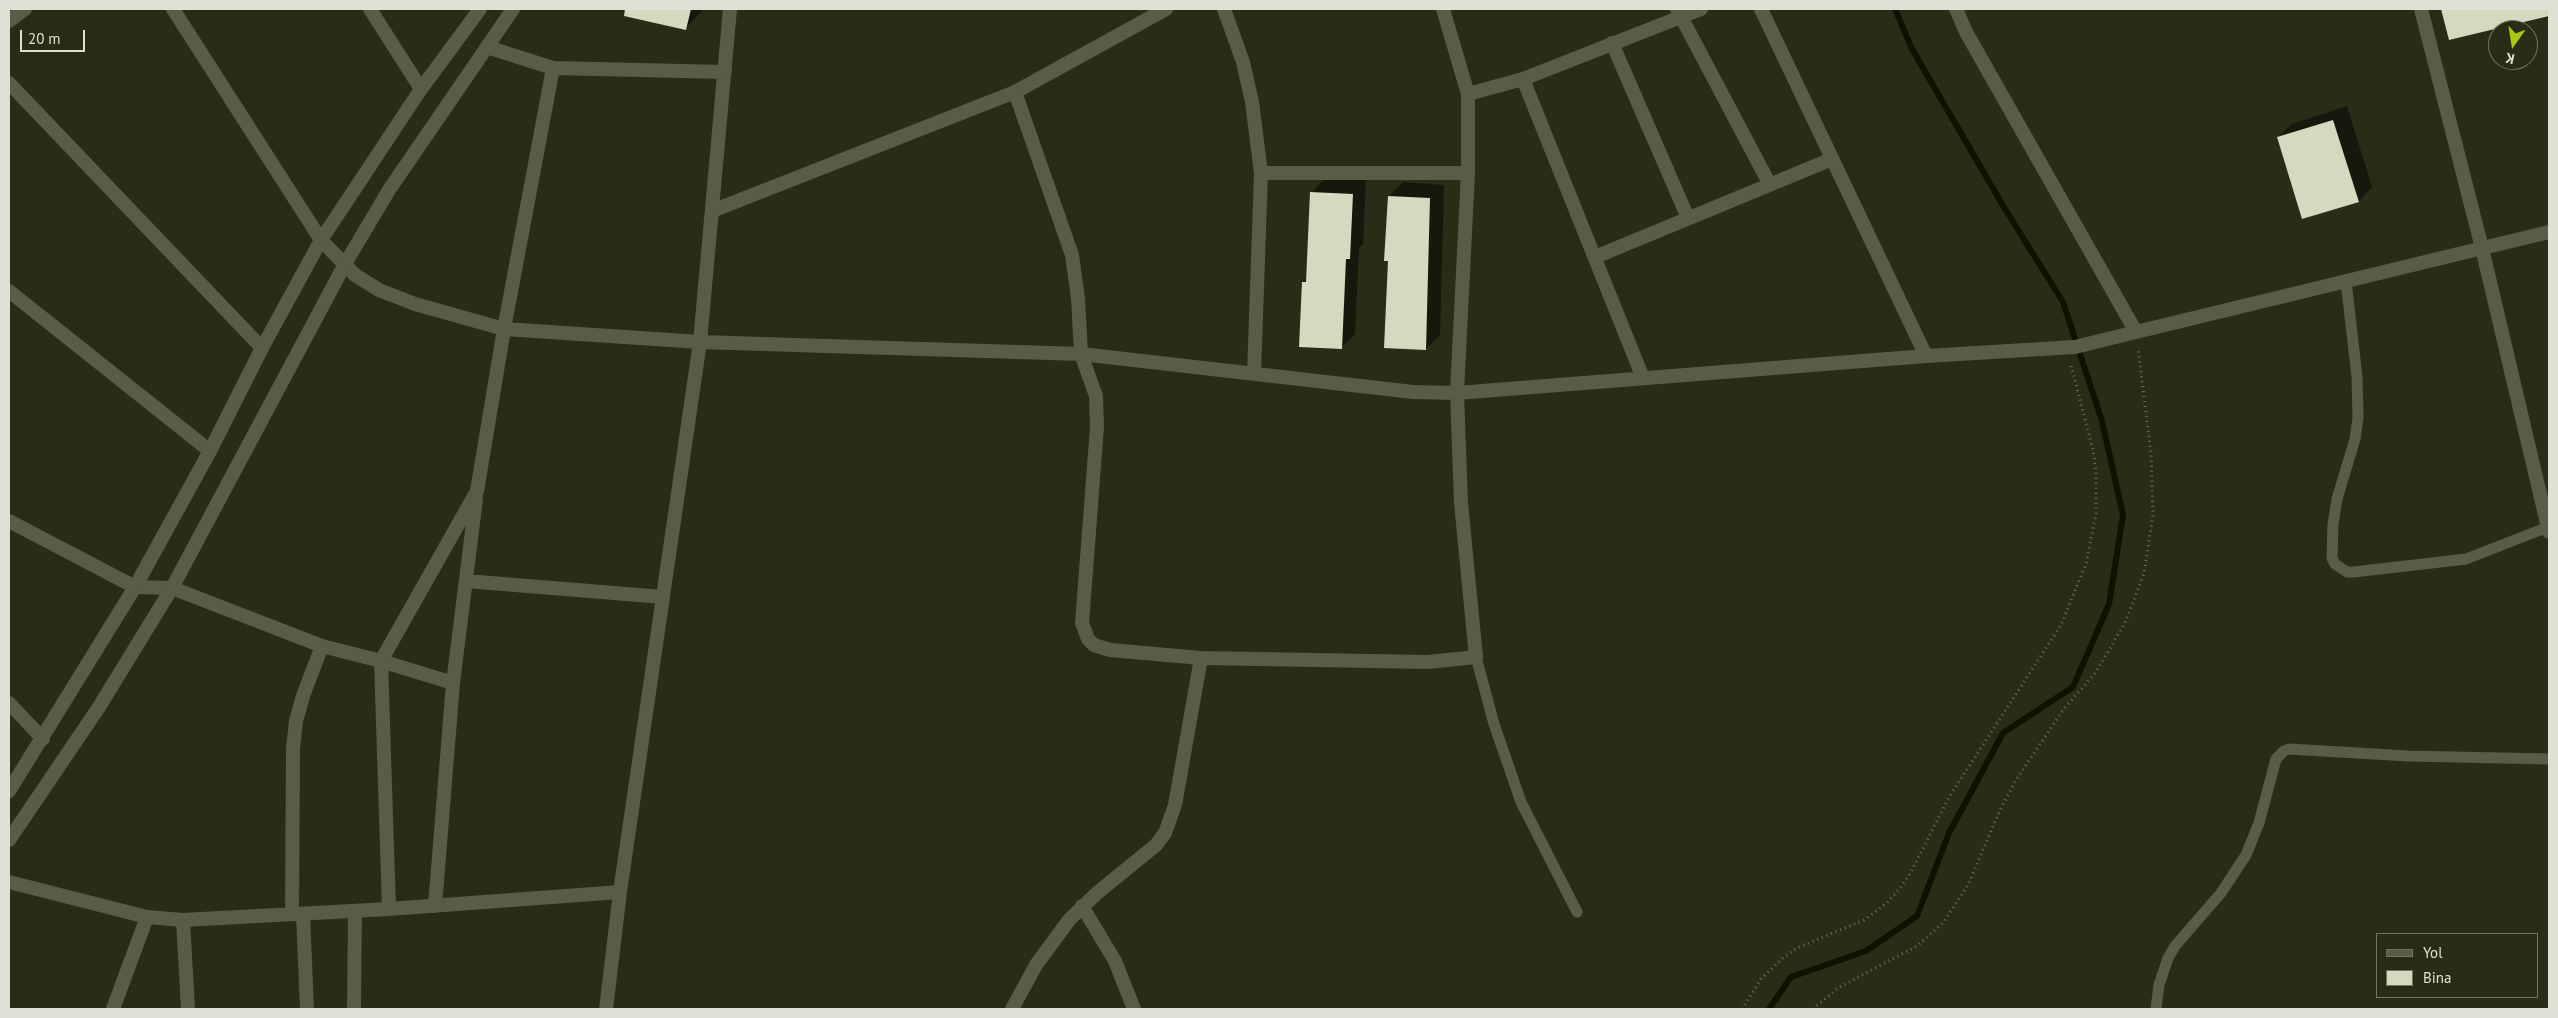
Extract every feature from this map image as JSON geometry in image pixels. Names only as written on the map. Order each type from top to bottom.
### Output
[{"type":"street","points":[[9,22],[25,9]]},
{"type":"street","points":[[173,9],[321,240],[355,275],[379,290],[415,304],[504,329],[700,342],[1081,354],[1412,392],[1457,393],[1926,356],[2071,347],[2104,341],[2549,232]]},
{"type":"street","points":[[370,9],[422,89]]},
{"type":"street","points":[[9,791],[135,586],[210,451],[262,348],[321,240],[422,89],[480,9]]},
{"type":"street","points":[[9,840],[99,707],[172,588],[345,264],[389,190],[513,9]]},
{"type":"street","points":[[606,1009],[620,892],[700,342],[730,9]]},
{"type":"street","points":[[712,211],[1015,92],[1166,9]]},
{"type":"street","points":[[1224,9],[1242,62],[1252,102],[1262,172],[1254,374]]},
{"type":"street","points":[[1015,92],[1072,255],[1078,290],[1081,354],[1092,380],[1097,412],[1082,615],[1084,631],[1088,639],[1102,648],[1201,658],[1428,662],[1476,657],[1461,503],[1457,393],[1468,173],[1468,94],[1443,9]]},
{"type":"street","points":[[1468,94],[1523,79],[1612,43],[1678,13],[1701,9]]},
{"type":"street","points":[[1761,9],[1926,356]]},
{"type":"street","points":[[1956,9],[1966,32],[2136,332]]},
{"type":"street","points":[[2421,9],[2482,248],[2549,529]]},
{"type":"street","points":[[1678,13],[1769,184]]},
{"type":"street","points":[[1612,43],[1688,218]]},
{"type":"street","points":[[487,48],[553,68],[725,72]]},
{"type":"street","points":[[435,906],[453,683],[477,491],[504,329],[553,68]]},
{"type":"street","points":[[1523,79],[1643,378]]},
{"type":"street","points":[[9,83],[262,348]]},
{"type":"street","points":[[1595,257],[1769,184],[1832,160]]},
{"type":"street","points":[[1262,172],[1468,173]]},
{"type":"street","points":[[9,291],[210,451]]},
{"type":"street","points":[[390,909],[381,661],[477,491]]},
{"type":"street","points":[[9,521],[135,586],[172,588],[322,646],[381,661],[453,683]]},
{"type":"street","points":[[466,581],[663,597]]},
{"type":"street","points":[[307,1009],[298,914],[293,748],[296,721],[303,696],[322,646]]},
{"type":"street","points":[[1012,1009],[1051,942],[1082,906],[1150,850],[1165,834],[1175,805],[1201,658]]},
{"type":"street","points":[[9,703],[43,738]]},
{"type":"street","points":[[9,882],[146,917],[184,920],[390,909],[620,892]]},
{"type":"street","points":[[1082,906],[1115,961],[1134,1009]]},
{"type":"street","points":[[354,1009],[355,911]]},
{"type":"street","points":[[113,1009],[146,917]]},
{"type":"street","points":[[184,920],[188,1009]]},
{"type":"lane","points":[[2346,281],[2358,397],[2355,439],[2337,499],[2333,524],[2332,558],[2336,564],[2347,572],[2354,572],[2466,559],[2549,529]]},
{"type":"lane","points":[[1476,657],[1494,724],[1521,802],[1577,912]]},
{"type":"lane","points":[[2156,1009],[2159,985],[2168,958],[2175,946],[2221,893],[2246,855],[2259,823],[2276,759],[2284,751],[2289,749],[2408,756],[2549,759]]},
{"type":"path","points":[[1813,1009],[1838,988],[1917,946],[1942,923],[1968,885],[2000,810],[2016,780],[2048,730],[2096,672],[2125,623],[2144,573],[2152,515],[2151,453],[2136,332]]},
{"type":"path","points":[[1742,1009],[1761,979],[1784,957],[1797,948],[1864,920],[1887,902],[1900,888],[1911,872],[1949,797],[2061,625],[2086,564],[2093,539],[2097,492],[2093,450],[2071,347]]},
{"type":"building","points":[[625,9],[691,9],[686,30],[624,16]]},
{"type":"building","points":[[2441,9],[2548,9],[2549,16],[2532,20],[2488,20],[2488,31],[2449,40]]},
{"type":"building","points":[[2333,120],[2359,202],[2302,219],[2277,137]]},
{"type":"building","points":[[1310,192],[1353,194],[1350,259],[1346,259],[1342,349],[1299,347],[1302,282],[1306,282]]},
{"type":"building","points":[[1388,196],[1430,198],[1426,350],[1384,348],[1388,261],[1384,261]]},
{"type":"waterway","points":[[1769,1009],[1791,977],[1866,951],[1917,916],[1949,833],[2003,733],[2073,687],[2109,604],[2123,515],[2102,421],[2063,302],[2005,209],[1912,49],[1895,9]]}]
